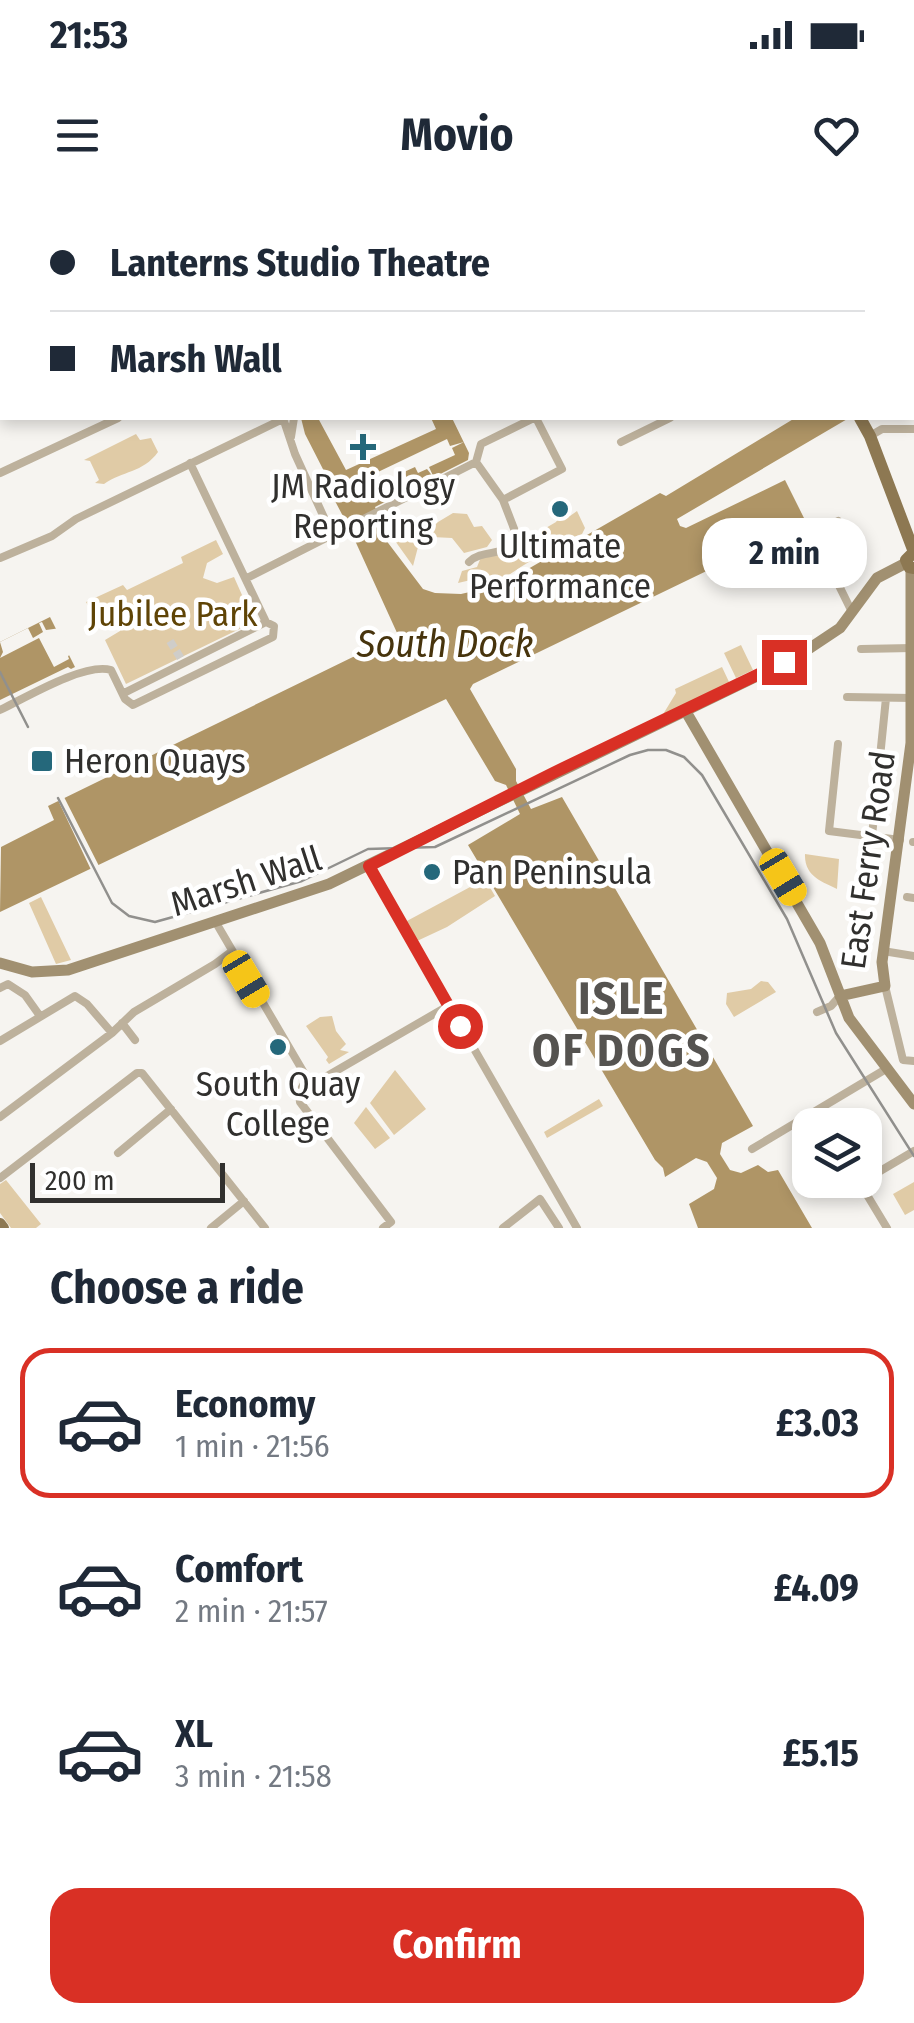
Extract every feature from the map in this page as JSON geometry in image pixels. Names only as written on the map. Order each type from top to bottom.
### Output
[{"type":"main road","points":[[862,420],[912,561]]},
{"type":"street","points":[[0,474],[114,420]]},
{"type":"street","points":[[0,558],[47,539],[83,515],[284,420],[332,535]]},
{"type":"street","points":[[291,437],[294,420]]},
{"type":"street","points":[[246,578],[476,462],[481,444],[531,420]]},
{"type":"street","points":[[503,500],[562,469],[536,420]]},
{"type":"street","points":[[621,442],[666,420]]},
{"type":"street","points":[[870,436],[882,429],[914,430]]},
{"type":"street","points":[[469,562],[475,556],[501,552],[516,543],[518,537],[503,500],[484,468],[476,462]]},
{"type":"street","points":[[0,710],[62,681],[103,668],[112,670],[126,701],[133,706],[273,636],[274,626],[266,622],[190,463]]},
{"type":"street","points":[[838,521],[813,533],[853,614]]},
{"type":"street","name":"Marsh Wall","points":[[0,963],[32,972],[68,970],[314,890],[369,866],[826,640],[853,614],[877,578],[912,561]]},
{"type":"street","name":"East Ferry Road","points":[[912,561],[909,841],[883,951],[885,986],[840,996],[850,1018],[914,1104]]},
{"type":"street","points":[[124,693],[266,622]]},
{"type":"street","points":[[861,648],[912,648]]},
{"type":"street","points":[[847,698],[912,698]]},
{"type":"street","points":[[872,836],[886,698]]},
{"type":"street","points":[[685,710],[810,924],[840,996],[817,1012]]},
{"type":"street","points":[[838,744],[829,830],[909,841]]},
{"type":"street","points":[[369,866],[576,1228]]},
{"type":"street","points":[[215,921],[307,1078]]},
{"type":"street","points":[[883,951],[914,956]]},
{"type":"street","points":[[0,1117],[134,1012],[231,952]]},
{"type":"street","points":[[0,988],[8,984],[20,991],[40,1016]]},
{"type":"street","points":[[885,986],[903,1060],[914,1062]]},
{"type":"street","points":[[0,1040],[77,997],[112,1033]]},
{"type":"street","points":[[307,1078],[322,1079],[448,1006]]},
{"type":"street","points":[[122,1023],[136,1040]]},
{"type":"street","points":[[752,1149],[886,1069]]},
{"type":"street","points":[[0,1178],[137,1072],[146,1076],[265,1228]]},
{"type":"street","points":[[307,1078],[299,1093],[300,1102],[391,1222],[384,1228]]},
{"type":"street","points":[[118,1153],[171,1109]]},
{"type":"street","points":[[882,1169],[914,1151]]},
{"type":"street","points":[[503,1228],[540,1198],[559,1228]]},
{"type":"street","points":[[871,1198],[887,1228]]},
{"type":"street","points":[[211,1228],[244,1201]]},
{"type":"green space","points":[[136,434],[140,440],[151,438],[158,452],[139,468],[104,484],[95,483],[99,480],[90,461],[84,460]]},
{"type":"green space","points":[[577,511],[585,528],[582,534],[503,579],[458,583],[462,571],[477,567],[481,557],[501,554],[520,538]]},
{"type":"green space","points":[[453,513],[467,514],[474,527],[482,526],[492,540],[487,547],[464,553],[452,538],[432,537],[418,547],[413,566],[383,524],[386,522],[391,532],[401,537],[408,531],[421,532],[431,522],[433,525]]},
{"type":"green space","name":"Jubilee Park","points":[[216,540],[223,554],[207,563],[203,578],[217,583],[234,577],[254,622],[126,684],[105,640],[120,631],[124,616],[110,611],[94,617],[86,602],[123,585],[127,590],[183,563],[181,557]]},
{"type":"green space","points":[[741,645],[753,670],[736,678],[724,653]]},
{"type":"green space","points":[[722,667],[730,684],[662,716],[675,689]]},
{"type":"green space","points":[[805,854],[839,859],[837,889],[811,873]]},
{"type":"green space","points":[[485,879],[495,896],[417,941],[405,922]]},
{"type":"green space","points":[[41,897],[71,960],[56,964],[29,903]]},
{"type":"green space","points":[[761,981],[768,982],[776,992],[734,1017],[726,1004],[727,993],[751,989]]},
{"type":"green space","points":[[332,1016],[336,1031],[346,1044],[340,1050],[349,1052],[329,1064],[306,1026],[320,1017]]},
{"type":"green space","points":[[395,1070],[426,1109],[394,1135],[370,1103]]},
{"type":"green space","points":[[599,1099],[603,1106],[547,1138],[544,1132]]},
{"type":"green space","points":[[366,1107],[390,1138],[375,1149],[354,1123]]},
{"type":"green space","points":[[6,1180],[41,1224],[36,1228],[11,1228],[0,1213],[0,1184]]},
{"type":"green space","points":[[914,1182],[914,1210],[905,1215],[893,1194]]},
{"type":"water","name":"South Dock","points":[[302,420],[319,420],[346,470],[436,429],[432,420],[453,420],[469,453],[468,460],[375,507],[380,519],[373,523],[423,589],[461,594],[500,585],[660,493],[666,496],[792,420],[846,420],[677,519],[686,528],[785,480],[804,524],[473,684],[470,689],[516,769],[516,781],[531,809],[562,797],[753,1126],[722,1143],[720,1154],[730,1170],[741,1173],[758,1165],[768,1172],[778,1170],[812,1228],[698,1228],[689,1204],[714,1189],[717,1178],[707,1162],[696,1158],[665,1177],[468,845],[520,814],[506,785],[495,781],[446,699],[0,912],[1,847],[54,820],[48,806],[398,635],[352,534],[345,536],[339,524],[345,520],[325,482],[327,477]]},
{"type":"water","points":[[50,617],[75,667],[0,700],[0,642]]},
{"type":"pier","points":[[447,439],[450,446],[464,442],[452,448],[455,455],[429,467],[434,478],[427,469],[418,473],[415,467],[404,472],[412,489],[404,480],[382,491],[386,501],[379,492],[365,498],[357,482]]},
{"type":"pier","points":[[39,623],[46,630],[61,628],[73,653],[69,659],[54,667],[39,638],[0,658],[0,642],[28,628],[33,638],[43,632]]},
{"type":"pier","points":[[63,795],[101,870],[93,874],[57,798]]},
{"type":"tunnel","points":[[170,641],[183,662]]},
{"type":"tram line","points":[[0,672],[28,727]]},
{"type":"tram line","points":[[58,798],[112,903],[129,916],[155,922],[302,881],[368,849],[435,847],[630,755],[666,750],[684,757],[702,775],[787,919],[836,1033],[914,1156]]},
{"type":"place","name":"JM Radiology Reporting","points":[[363,447]]},
{"type":"place","name":"Ultimate Performance","points":[[560,509]]},
{"type":"place","name":"Heron Quays","points":[[42,761]]},
{"type":"place","name":"Pan Peninsula","points":[[432,872]]},
{"type":"place","name":"South Quay College","points":[[278,1047]]},
{"type":"district","name":"ISLE OF DOGS","points":[[622,1025]]},
{"type":"route","points":[[460,1026],[369,866],[784,662]]}]
